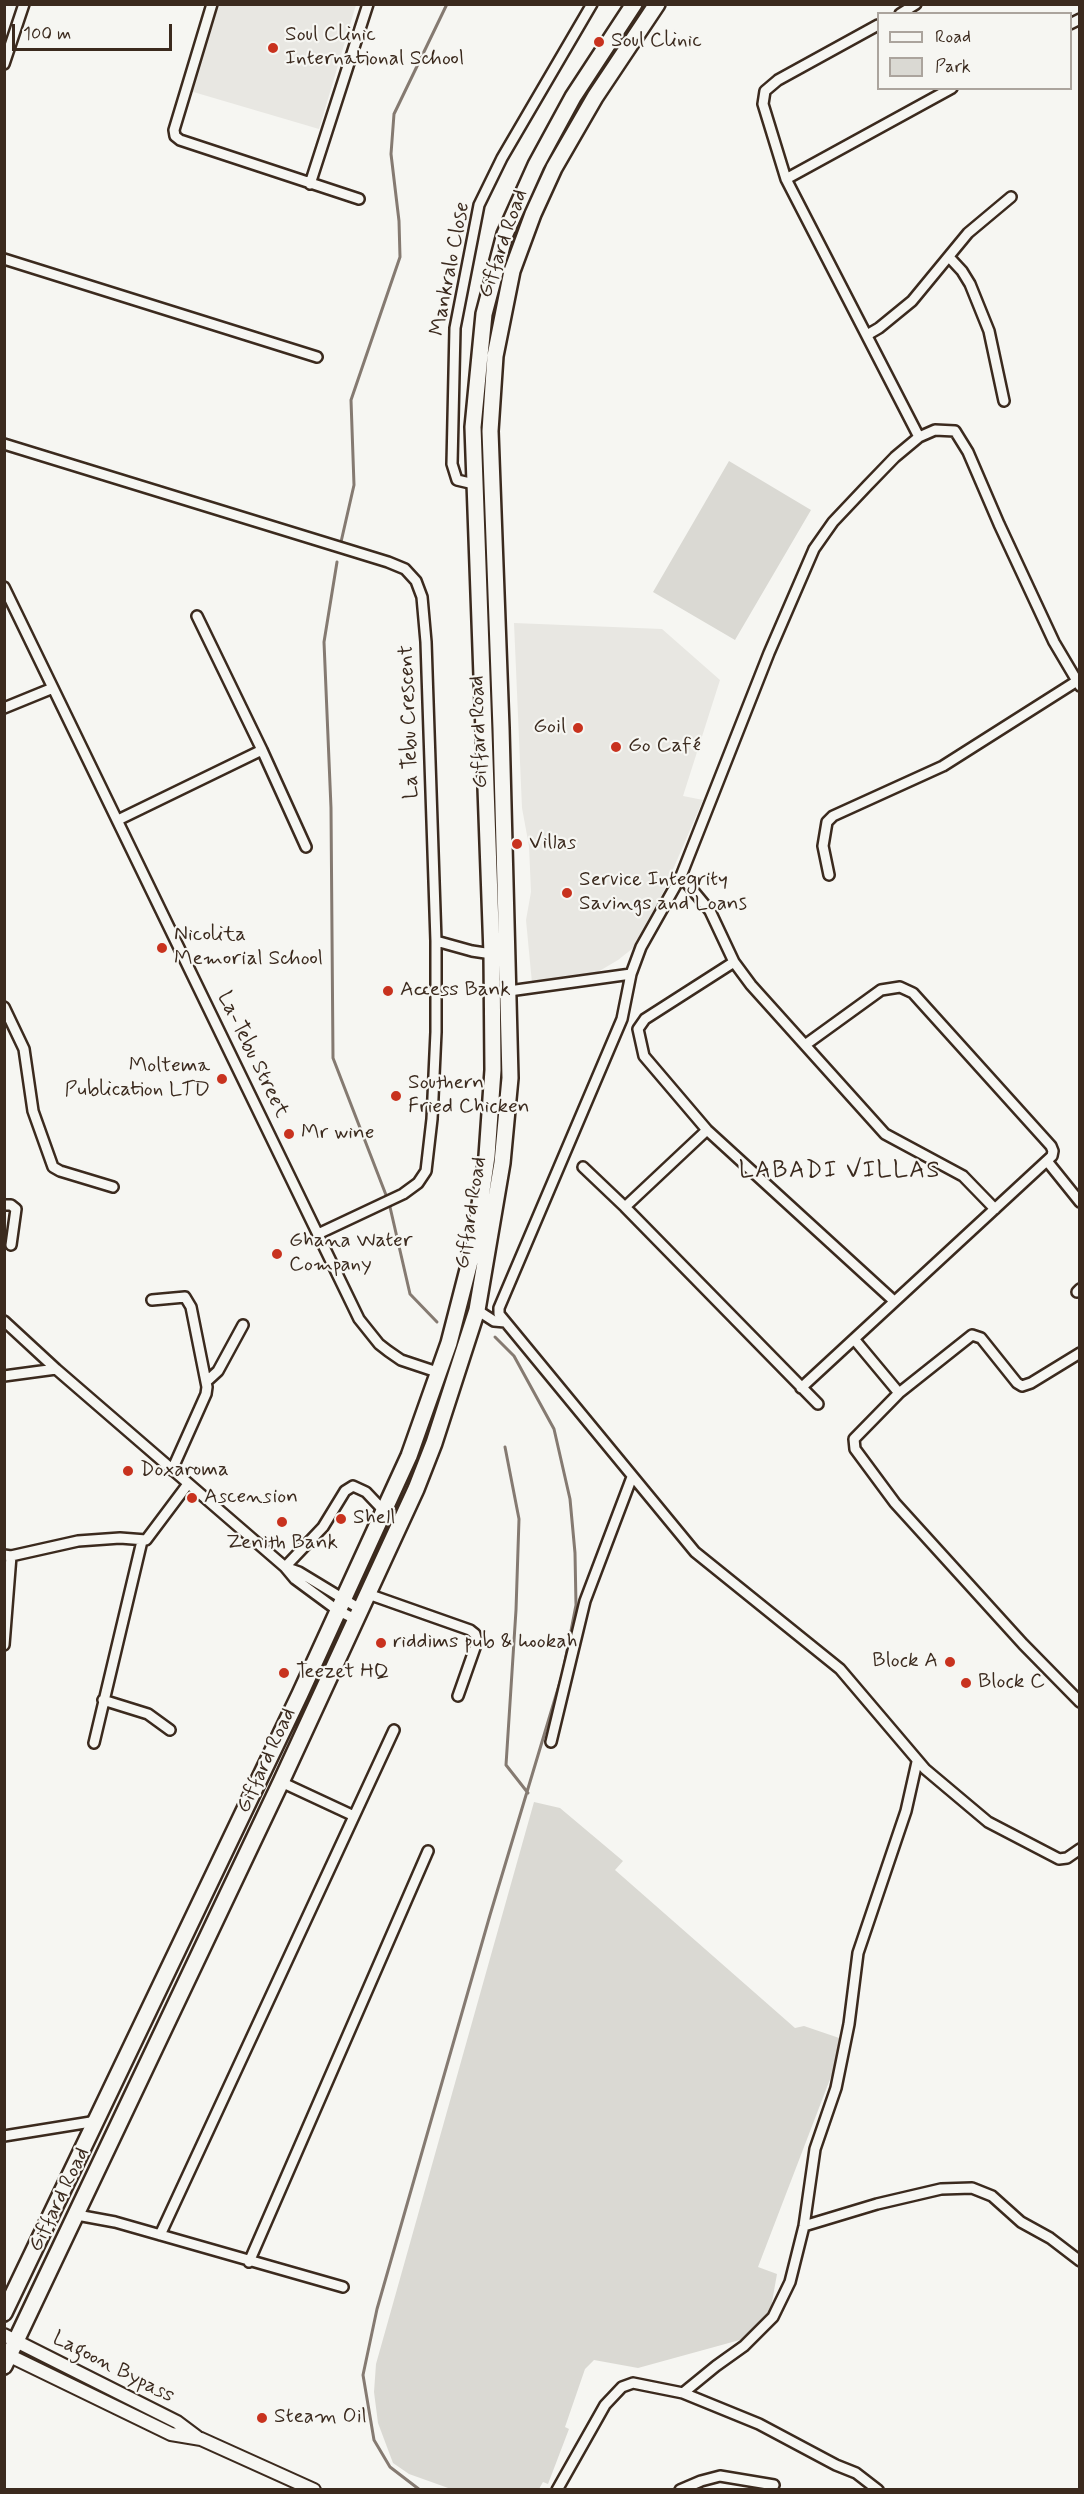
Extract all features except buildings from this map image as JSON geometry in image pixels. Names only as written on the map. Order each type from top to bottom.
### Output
[{"type":"main road","name":"Giffard Road","points":[[4,2313],[300,1694],[409,1456],[440,1373],[474,1246],[487,1156],[493,1070],[492,954],[473,427],[484,314],[505,234],[536,165],[573,97],[634,4]]},
{"type":"main road","name":"Giffard Road","points":[[8,2350],[77,2215],[416,1489],[434,1443],[477,1310],[502,1162],[510,1078],[490,431],[495,356],[512,271],[533,214],[554,168],[595,97],[657,4]]},
{"type":"street","points":[[4,64],[24,4]]},
{"type":"street","points":[[212,4],[174,130],[176,136],[180,140],[359,199]]},
{"type":"street","points":[[310,184],[368,4]]},
{"type":"street","name":"Mankralo Close","points":[[474,484],[457,480],[452,464],[455,328],[479,205],[502,158],[592,4]]},
{"type":"street","points":[[903,12],[916,4]]},
{"type":"street","points":[[877,26],[778,80],[765,91],[763,104],[767,124],[786,180],[920,437]]},
{"type":"street","points":[[786,180],[948,90]]},
{"type":"street","points":[[867,335],[912,301],[968,232],[1011,197]]},
{"type":"street","points":[[948,257],[962,271],[970,284],[989,331],[1004,401]]},
{"type":"street","points":[[4,259],[317,357]]},
{"type":"street","points":[[829,875],[823,846],[827,822],[833,816],[943,766],[1078,684],[1054,642],[999,525],[968,452],[955,431],[935,430],[920,437],[895,457],[833,522],[814,549],[773,642],[681,876],[641,947],[622,1019],[499,1308],[499,1314],[695,1552],[840,1669],[917,1762],[988,1822],[1059,1859],[1068,1858],[1080,1849]]},
{"type":"street","name":"La Tebu Crescent","points":[[4,444],[388,562],[405,569],[416,581],[422,597],[426,642],[436,940],[436,1032],[432,1119],[426,1171],[418,1183],[403,1194],[318,1234]]},
{"type":"street","name":"La-Tebu Street","points":[[4,587],[359,1319],[379,1344],[401,1359],[440,1373]]},
{"type":"street","points":[[4,616],[15,611]]},
{"type":"street","points":[[196,616],[262,750],[306,847]]},
{"type":"street","points":[[4,708],[53,688]]},
{"type":"street","points":[[118,820],[262,750]]},
{"type":"street","points":[[681,876],[710,911],[734,962],[751,985],[885,1134],[963,1176],[995,1209]]},
{"type":"street","points":[[436,940],[472,951],[492,954]]},
{"type":"street","points":[[734,962],[645,1019],[639,1029],[644,1056],[707,1130],[894,1301]]},
{"type":"street","points":[[509,991],[632,975]]},
{"type":"street","points":[[801,1388],[1052,1156],[1051,1146],[913,993],[900,987],[881,990],[805,1045]]},
{"type":"street","points":[[4,1007],[24,1049],[33,1111],[53,1167],[113,1187]]},
{"type":"street","points":[[625,1207],[707,1130]]},
{"type":"street","points":[[1047,1161],[1080,1202]]},
{"type":"street","points":[[583,1167],[818,1404]]},
{"type":"street","points":[[4,1205],[12,1205],[16,1209],[12,1245]]},
{"type":"street","points":[[152,1300],[185,1297],[191,1307],[206,1382],[206,1394],[172,1470]]},
{"type":"street","points":[[477,1310],[494,1321],[505,1322]]},
{"type":"street","points":[[4,1321],[56,1369],[285,1567],[299,1572],[340,1605],[358,1614]]},
{"type":"street","points":[[206,1382],[218,1371],[243,1325]]},
{"type":"street","points":[[1080,1353],[1031,1383],[1022,1386],[1017,1383],[981,1338],[972,1335],[899,1393],[854,1438],[855,1449],[895,1503],[1023,1644],[1080,1702]]},
{"type":"street","points":[[854,1339],[899,1393]]},
{"type":"street","points":[[4,1376],[56,1369]]},
{"type":"street","points":[[551,1742],[585,1601],[632,1476]]},
{"type":"street","points":[[4,1645],[8,1556],[78,1540],[120,1538],[142,1541],[150,1537],[189,1484]]},
{"type":"street","points":[[285,1567],[323,1527],[345,1491],[353,1486],[366,1492],[384,1511]]},
{"type":"street","points":[[94,1743],[142,1541]]},
{"type":"street","points":[[368,1594],[470,1630],[475,1634],[477,1642],[458,1696]]},
{"type":"street","points":[[103,1700],[148,1714],[170,1730]]},
{"type":"street","points":[[160,2235],[394,1730]]},
{"type":"street","points":[[683,2393],[744,2346],[773,2317],[790,2282],[804,2226],[814,2149],[836,2088],[849,2024],[858,1953],[906,1811],[917,1762]]},
{"type":"street","points":[[281,1782],[354,1816]]},
{"type":"street","points":[[249,2262],[428,1851]]},
{"type":"street","points":[[4,2136],[97,2121]]},
{"type":"street","points":[[804,2226],[878,2204],[941,2189],[972,2188],[992,2196],[1021,2222],[1050,2238],[1080,2261]]},
{"type":"street","points":[[77,2215],[160,2235],[343,2288]]},
{"type":"street","name":"Lagoon Bypass","points":[[8,2350],[171,2434],[201,2439],[315,2490]]},
{"type":"street","points":[[557,2490],[605,2405],[622,2387],[633,2383],[683,2393],[759,2424],[836,2465],[856,2473],[878,2490]]},
{"type":"street","points":[[680,2490],[720,2476],[774,2485]]},
{"type":"shaded area","name":"Soul Clinic International School","points":[[215,5],[356,5],[319,129],[190,91]]},
{"type":"shaded area","points":[[514,623],[662,629],[720,680],[683,796],[703,800],[642,941],[618,960],[591,976],[532,983],[526,920],[531,892],[529,846],[522,808]]},
{"type":"green space","points":[[729,461],[811,510],[735,640],[653,592]]},
{"type":"green space","points":[[534,1802],[560,1808],[623,1861],[615,1870],[795,2028],[804,2026],[845,2040],[758,2267],[777,2274],[770,2313],[747,2338],[638,2368],[594,2360],[585,2369],[565,2427],[569,2429],[548,2484],[543,2482],[539,2489],[451,2489],[409,2474],[393,2463],[378,2423],[374,2392],[376,2364]]},
{"type":"waterway","points":[[341,542],[354,485],[351,400],[400,257],[399,221],[391,154],[394,114],[447,4]]},
{"type":"waterway","points":[[337,562],[324,642],[331,808],[333,1058],[386,1195]]},
{"type":"waterway","points":[[390,1207],[410,1294],[437,1322]]},
{"type":"waterway","points":[[420,2490],[390,2467],[374,2440],[363,2375],[377,2309],[490,1915],[563,1672],[576,1605],[575,1553],[570,1499],[554,1429],[514,1356],[495,1337]]},
{"type":"waterway","points":[[505,1447],[519,1519],[516,1610],[506,1765],[528,1793]]},
{"type":"place","name":"Soul Clinic","points":[[599,42]]},
{"type":"place","name":"Soul Clinic International School","points":[[273,48]]},
{"type":"place","name":"Goil","points":[[578,728]]},
{"type":"place","name":"Go Café","points":[[616,747]]},
{"type":"place","name":"Villas","points":[[517,844]]},
{"type":"place","name":"Service Integrity Savings and Loans","points":[[567,893]]},
{"type":"place","name":"Nicolita Memorial School","points":[[162,948]]},
{"type":"place","name":"Access Bank","points":[[388,991]]},
{"type":"place","name":"Moltema Publication LTD","points":[[222,1079]]},
{"type":"place","name":"Southern Fried Chicken","points":[[396,1096]]},
{"type":"place","name":"Mr wine","points":[[289,1134]]},
{"type":"place","name":"Ghana Water Company","points":[[277,1254]]},
{"type":"place","name":"Doxaroma","points":[[128,1471]]},
{"type":"place","name":"Ascension","points":[[192,1498]]},
{"type":"place","name":"Shell","points":[[341,1519]]},
{"type":"place","name":"Zenith Bank","points":[[282,1522]]},
{"type":"place","name":"riddims pub & hookah","points":[[381,1643]]},
{"type":"place","name":"Block A","points":[[950,1662]]},
{"type":"place","name":"Teezet HQ","points":[[284,1673]]},
{"type":"place","name":"Block C","points":[[966,1683]]},
{"type":"place","name":"Steam Oil","points":[[262,2418]]},
{"type":"district","name":"LABADI VILLAS","points":[[840,1172]]}]
